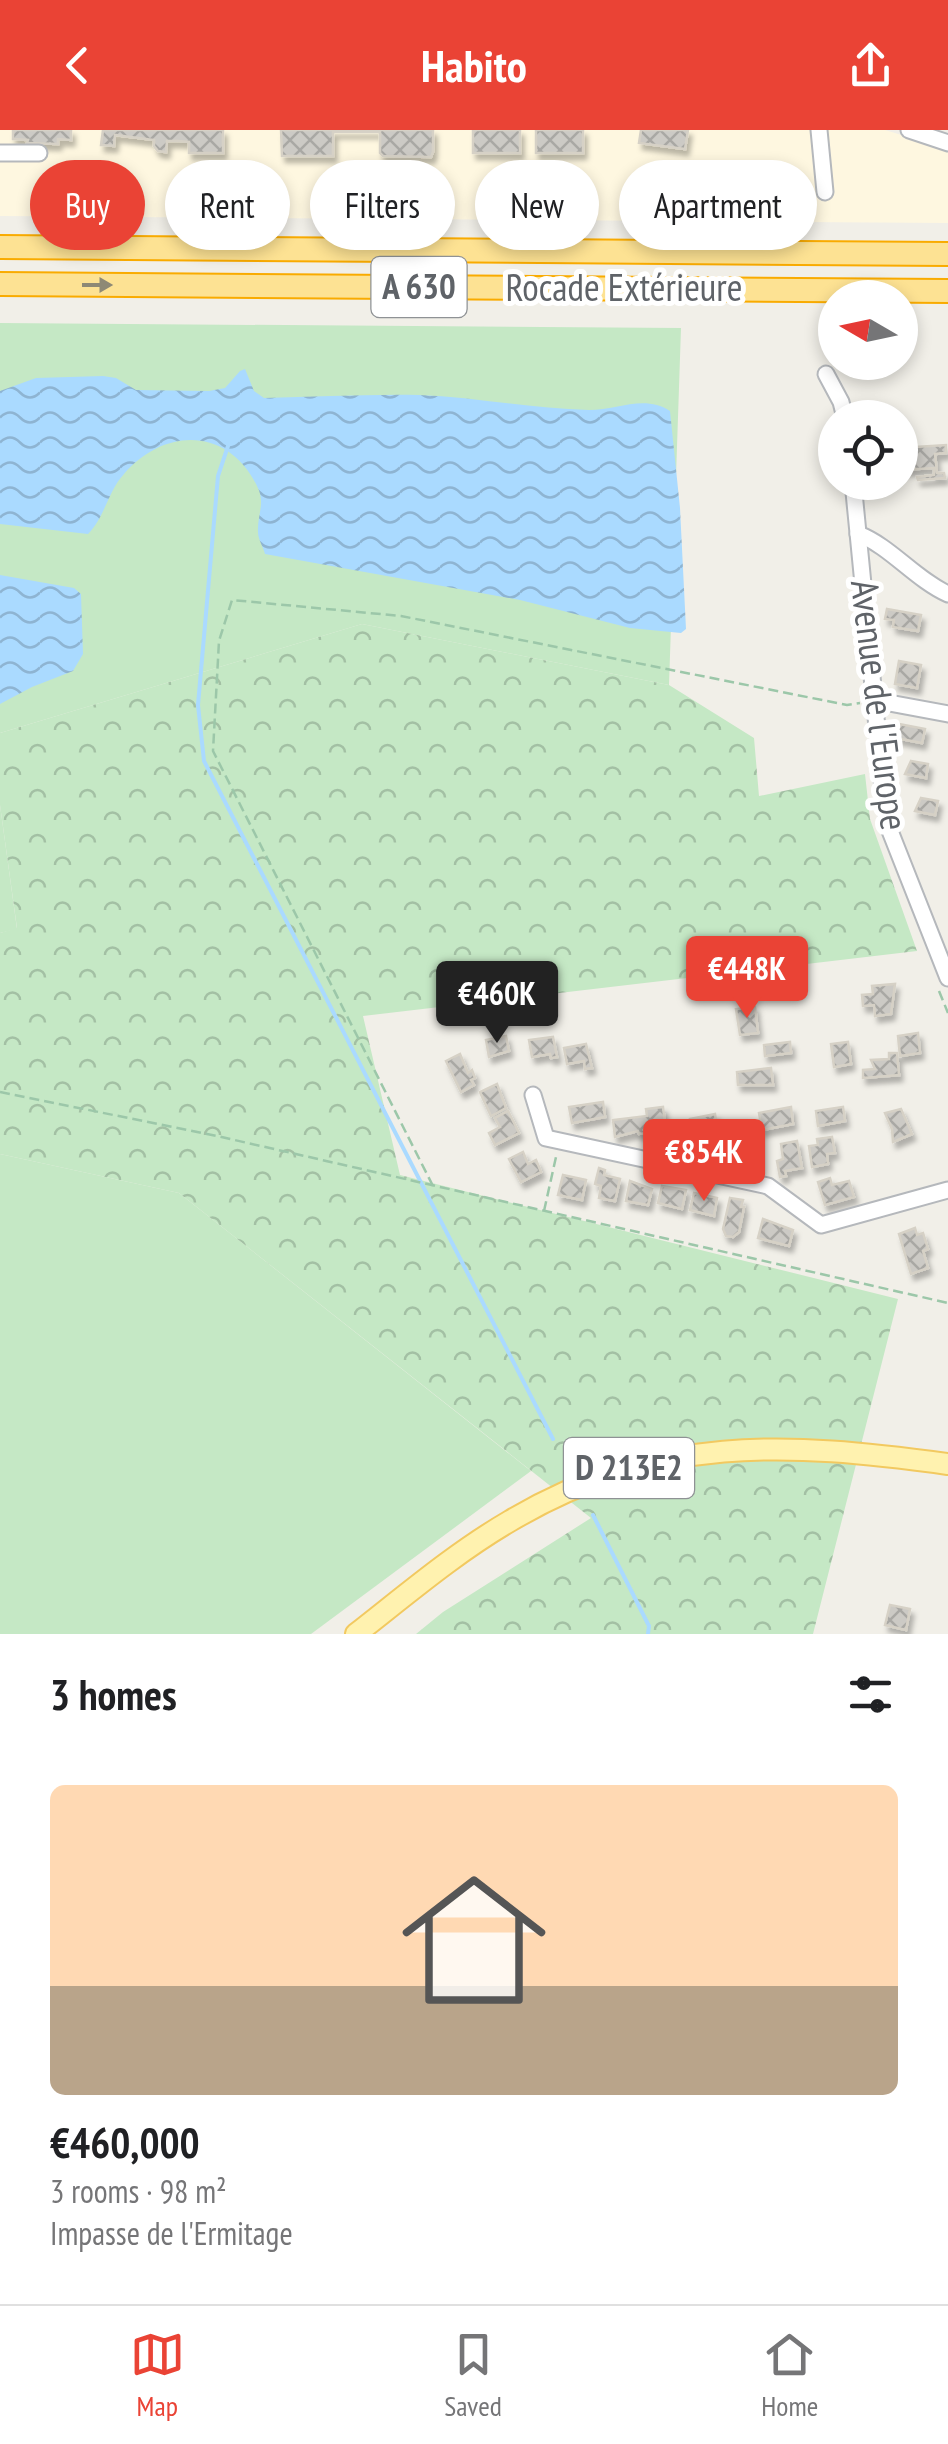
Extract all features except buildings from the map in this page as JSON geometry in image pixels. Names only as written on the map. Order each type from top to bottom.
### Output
[{"type":"highway","name":"A 630","points":[[0,247],[948,254]]},
{"type":"highway","name":"Rocade Extérieure","points":[[0,284],[818,293]]},
{"type":"highway","name":"Rocade Extérieure","points":[[918,292],[948,291]]},
{"type":"highway","points":[[918,304],[948,307]]},
{"type":"main road","name":"D 213E2","points":[[356,1634],[467,1548],[508,1522],[568,1491],[635,1466],[752,1448],[948,1464]]},
{"type":"street","points":[[819,130],[825,192]]},
{"type":"street","points":[[909,130],[948,142]]},
{"type":"street","points":[[0,152],[39,153]]},
{"type":"street","name":"Avenue de l'Europe","points":[[855,500],[873,700],[890,831],[948,978]]},
{"type":"street","points":[[858,534],[948,594]]},
{"type":"street","points":[[873,700],[948,714]]},
{"type":"street","points":[[533,1095],[546,1138],[768,1186],[821,1224],[948,1190]]},
{"type":"path","points":[[430,1186],[213,751],[220,642],[232,600],[400,616],[847,705],[873,700]]},
{"type":"path","points":[[0,1092],[218,1136],[948,1303]]},
{"type":"path","points":[[544,1212],[560,1141]]},
{"type":"shaded area","points":[[0,130],[885,130],[948,149],[948,223],[817,222],[817,160],[619,160],[619,221],[599,220],[599,160],[475,160],[475,220],[455,219],[455,160],[310,160],[310,218],[290,218],[290,160],[165,160],[165,217],[145,217],[145,160],[30,160],[30,216],[0,216]]},
{"type":"green space","points":[[0,323],[681,328],[669,685],[362,624],[0,733]]},
{"type":"green space","points":[[362,624],[669,685],[754,738],[759,796],[865,774],[870,819],[917,951],[363,1016],[400,1175],[898,1299],[813,1634],[416,1634],[443,1612],[591,1518],[179,1193],[0,1154],[0,933],[17,928],[0,805],[0,733]]},
{"type":"green space","points":[[0,805],[17,929],[0,933]]},
{"type":"green space","points":[[0,1154],[179,1193],[531,1471],[311,1634],[0,1634]]},
{"type":"water","points":[[245,369],[254,391],[264,398],[419,395],[589,410],[651,404],[670,411],[686,629],[681,633],[630,628],[520,600],[265,554],[258,535],[261,504],[257,486],[230,453],[195,440],[158,448],[140,459],[119,481],[88,534],[0,524],[0,391],[36,378],[103,376],[116,378],[136,390],[209,391],[225,388]]},
{"type":"water","points":[[0,575],[74,588],[81,594],[83,654],[73,671],[0,704]]},
{"type":"waterway","points":[[228,446],[218,476],[198,705],[204,761],[553,1439]]},
{"type":"waterway","points":[[593,1515],[649,1626],[648,1634]]}]
